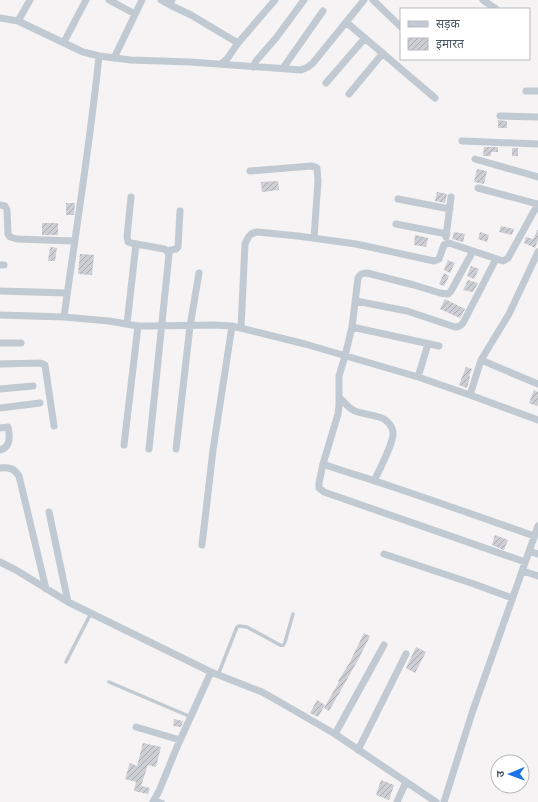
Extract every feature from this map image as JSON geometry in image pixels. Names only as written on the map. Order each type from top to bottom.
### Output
[{"type":"street","points":[[18,21],[30,0]]},
{"type":"street","points":[[64,42],[86,0]]},
{"type":"street","points":[[109,0],[135,14]]},
{"type":"street","points":[[114,58],[142,0]]},
{"type":"street","points":[[161,0],[171,2],[238,43]]},
{"type":"street","points":[[221,64],[227,59],[238,43],[275,0]]},
{"type":"street","points":[[253,66],[304,0]]},
{"type":"street","points":[[0,18],[18,21],[83,52],[99,56],[131,60],[221,64],[301,70],[308,67],[364,0]]},
{"type":"street","points":[[373,0],[400,26]]},
{"type":"street","points":[[483,0],[495,8]]},
{"type":"street","points":[[282,68],[323,11]]},
{"type":"street","points":[[346,22],[436,98]]},
{"type":"street","points":[[326,83],[365,38]]},
{"type":"street","points":[[349,94],[383,53]]},
{"type":"street","points":[[64,317],[99,56]]},
{"type":"street","points":[[526,91],[538,91]]},
{"type":"street","points":[[500,116],[538,117]]},
{"type":"street","points":[[462,141],[538,144]]},
{"type":"street","points":[[475,159],[538,177]]},
{"type":"street","points":[[250,171],[311,166],[316,168],[318,180],[314,238]]},
{"type":"street","points":[[446,244],[451,244],[503,261],[508,258],[538,204],[478,188]]},
{"type":"street","points":[[131,197],[127,237],[128,242],[164,249],[167,251],[176,249],[178,246],[180,211]]},
{"type":"street","points":[[241,328],[245,244],[250,235],[257,232],[314,238],[356,244],[434,261],[439,259],[446,244],[451,197]]},
{"type":"street","points":[[398,199],[450,209]]},
{"type":"street","points":[[0,205],[5,206],[7,210],[8,234]]},
{"type":"street","points":[[396,224],[447,234]]},
{"type":"street","points":[[0,234],[8,234],[10,237],[17,239],[75,241]]},
{"type":"street","points":[[127,324],[136,244]]},
{"type":"street","points":[[149,449],[169,258],[167,251]]},
{"type":"street","points":[[472,251],[448,294],[367,273],[359,275],[352,327],[346,356],[339,376],[338,414],[318,486],[320,490],[324,492],[525,562]]},
{"type":"street","points":[[470,395],[481,360],[508,314],[535,263],[538,252]]},
{"type":"street","points":[[356,301],[407,311],[458,327],[463,323],[496,259]]},
{"type":"street","points":[[176,449],[190,326],[198,273]]},
{"type":"street","points":[[0,291],[67,293]]},
{"type":"street","points":[[0,315],[64,317],[109,321],[138,326],[232,326],[283,338],[418,378],[538,420]]},
{"type":"street","points":[[124,445],[138,326]]},
{"type":"street","points":[[202,545],[213,450],[232,326]]},
{"type":"street","points":[[352,327],[438,346]]},
{"type":"street","points":[[0,343],[21,343]]},
{"type":"street","points":[[418,378],[428,344]]},
{"type":"street","points":[[481,360],[538,384]]},
{"type":"street","points":[[0,364],[39,363],[45,365],[54,426]]},
{"type":"street","points":[[0,389],[33,386]]},
{"type":"street","points":[[339,397],[352,409],[380,417],[385,420],[393,431],[391,442],[374,481]]},
{"type":"street","points":[[0,408],[40,404]]},
{"type":"street","points":[[0,428],[6,426],[8,427],[9,436],[8,445],[0,450]]},
{"type":"street","points":[[323,464],[534,536]]},
{"type":"street","points":[[0,468],[10,468],[19,476],[46,589]]},
{"type":"street","points":[[49,512],[68,602]]},
{"type":"street","points":[[444,802],[472,713],[538,527]]},
{"type":"street","points":[[529,551],[538,554]]},
{"type":"street","points":[[384,554],[512,598]]},
{"type":"street","points":[[0,562],[68,602],[215,673],[267,695],[335,734],[436,802]]},
{"type":"street","points":[[523,571],[538,576]]},
{"type":"street","points":[[335,734],[384,645]]},
{"type":"street","points":[[358,750],[406,654]]},
{"type":"street","points":[[154,800],[191,716],[215,673]]},
{"type":"street","points":[[136,727],[180,740]]},
{"type":"street","points":[[398,802],[406,782]]},
{"type":"lane","points":[[66,662],[91,613]]},
{"type":"lane","points":[[215,673],[237,627],[247,626],[282,646],[285,642],[292,614]]},
{"type":"lane","points":[[109,682],[191,716]]},
{"type":"lane","points":[[154,800],[163,802]]},
{"type":"building","points":[[498,120],[507,121],[507,128],[498,128]]},
{"type":"building","points":[[484,147],[498,147],[498,152],[491,152],[491,156],[483,156]]},
{"type":"building","points":[[512,148],[518,148],[518,156],[512,156]]},
{"type":"building","points":[[477,169],[487,171],[484,184],[474,182]]},
{"type":"building","points":[[278,181],[279,190],[262,192],[261,182]]},
{"type":"building","points":[[437,192],[447,194],[445,203],[435,201]]},
{"type":"building","points":[[66,203],[75,203],[74,215],[66,215]]},
{"type":"building","points":[[42,223],[58,223],[58,235],[42,235]]},
{"type":"building","points":[[501,226],[514,229],[512,235],[499,232]]},
{"type":"building","points":[[538,229],[538,240],[535,248],[524,243],[526,237],[533,239]]},
{"type":"building","points":[[454,232],[465,234],[463,242],[452,239]]},
{"type":"building","points":[[480,232],[489,235],[487,242],[478,239]]},
{"type":"building","points":[[415,235],[428,238],[426,247],[414,245]]},
{"type":"building","points":[[50,247],[57,248],[55,261],[48,261]]},
{"type":"building","points":[[80,254],[94,255],[92,275],[78,274]]},
{"type":"building","points":[[448,260],[455,263],[450,273],[444,270]]},
{"type":"building","points":[[471,266],[479,269],[474,279],[467,276]]},
{"type":"building","points":[[444,273],[449,276],[444,286],[439,284]]},
{"type":"building","points":[[468,280],[478,283],[473,292],[463,290]]},
{"type":"building","points":[[445,299],[465,309],[460,318],[440,309]]},
{"type":"building","points":[[466,367],[472,369],[467,388],[459,385]]},
{"type":"building","points":[[534,390],[538,392],[537,406],[529,403]]},
{"type":"building","points":[[495,535],[508,540],[504,550],[492,545]]},
{"type":"building","points":[[364,633],[370,636],[329,711],[324,708],[350,662]]},
{"type":"building","points":[[416,647],[426,652],[415,673],[406,668]]},
{"type":"building","points":[[317,700],[325,705],[318,717],[310,713]]},
{"type":"building","points":[[174,719],[183,721],[181,727],[173,726]]},
{"type":"building","points":[[143,743],[161,747],[156,767],[148,765],[141,786],[150,788],[148,794],[134,791],[136,782],[125,779],[130,763],[137,766]]},
{"type":"building","points":[[381,780],[394,785],[389,800],[376,795]]}]
